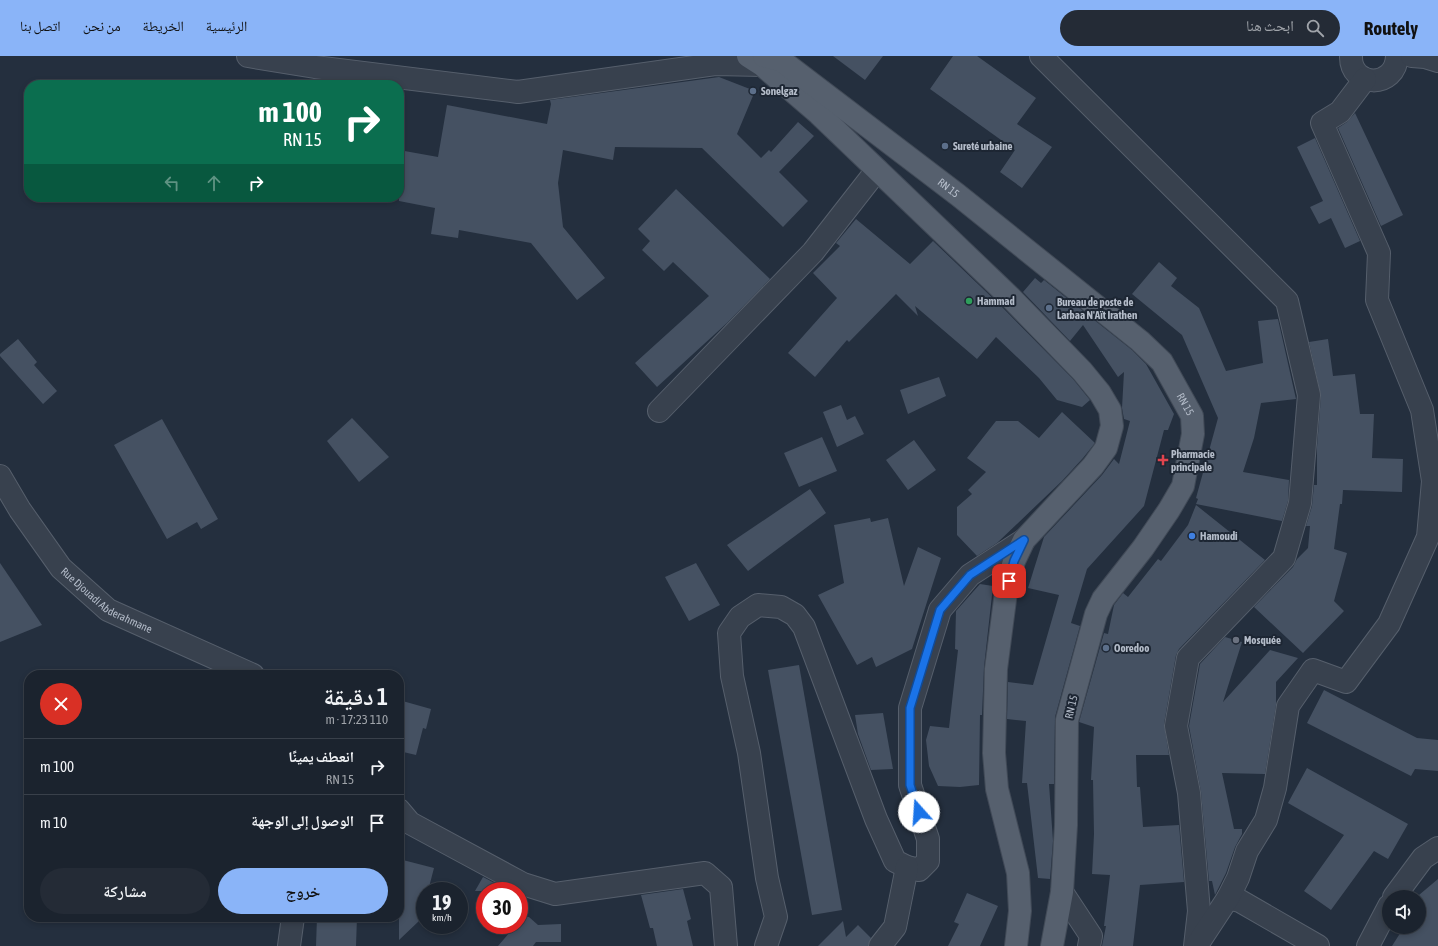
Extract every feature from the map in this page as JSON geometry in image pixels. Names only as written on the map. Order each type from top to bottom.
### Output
[{"type":"main road","points":[[758,59],[819,114],[1011,298],[1082,370],[1100,393],[1110,410],[1112,426],[1106,448],[1093,466],[1024,540],[1014,561],[1006,592],[996,669],[994,753],[997,789],[1018,873],[1020,911],[1016,946]]},
{"type":"main road","name":"RN 15","points":[[758,59],[782,61],[958,195],[1140,341],[1162,362],[1192,416],[1193,434],[1183,486],[1169,510],[1143,548],[1103,599],[1096,614],[1069,712],[1067,720],[1066,825],[1062,892],[1052,946]]},
{"type":"street","points":[[248,56],[315,67],[518,92],[758,59]]},
{"type":"street","points":[[1042,56],[1287,301],[1309,395],[1300,503],[1284,558],[1188,658],[1176,726],[1189,792],[1199,911],[1196,946]]},
{"type":"street","points":[[1351,56],[1354,69],[1366,79],[1381,80],[1394,70],[1397,56]]},
{"type":"street","points":[[1412,56],[1425,57],[1438,61]]},
{"type":"street","points":[[1196,946],[1228,898],[1238,878],[1247,851],[1266,820],[1275,788],[1288,706],[1313,670],[1346,682],[1389,624],[1428,537],[1433,481],[1422,410],[1377,300],[1379,253],[1322,123],[1340,112],[1366,79]]},
{"type":"street","points":[[659,411],[813,252],[877,170]]},
{"type":"street","name":"Rue Djouadi Abderahmane","points":[[0,476],[20,510],[61,568],[108,610],[243,670]]},
{"type":"street","points":[[766,946],[776,917],[767,878],[749,753],[732,676],[729,633],[740,617],[758,605],[781,607],[795,615],[804,627],[876,819],[895,861],[907,867],[919,870],[928,861],[928,839],[910,785],[910,708],[940,610],[970,575],[1024,540]]},
{"type":"street","points":[[404,816],[410,823],[417,827],[524,884],[555,894],[705,873],[721,887],[726,946]]},
{"type":"street","points":[[1399,890],[1423,858],[1438,848]]},
{"type":"street","points":[[880,946],[895,927],[907,867]]},
{"type":"street","points":[[1062,892],[1092,936],[1089,946]]},
{"type":"street","points":[[1228,898],[1240,901],[1318,946]]},
{"type":"street","points":[[1368,946],[1382,919]]},
{"type":"street","points":[[289,946],[292,922]]},
{"type":"building","points":[[833,56],[883,56],[865,80]]},
{"type":"building","points":[[953,56],[977,56],[1036,98],[1017,124],[1052,147],[1022,188],[1000,172],[1015,150],[930,89]]},
{"type":"building","points":[[719,77],[755,91],[737,134],[761,158],[769,150],[771,152],[798,122],[814,136],[779,172],[808,201],[783,227],[702,148],[615,147],[613,160],[563,150],[558,183],[563,227],[605,278],[577,300],[531,243],[459,230],[458,238],[431,234],[435,208],[404,202],[404,151],[438,157],[447,105],[547,124],[551,104],[550,100]]},
{"type":"building","points":[[1355,113],[1403,215],[1381,226],[1338,128],[1347,122]]},
{"type":"building","points":[[1315,138],[1360,241],[1345,248],[1331,218],[1319,224],[1310,207],[1323,201],[1297,147]]},
{"type":"building","points":[[676,189],[770,279],[727,323],[657,387],[635,363],[709,296],[673,262],[664,271],[642,250],[650,241],[638,229]]},
{"type":"building","points":[[856,219],[910,264],[933,241],[1002,307],[1073,379],[1090,400],[1082,407],[1057,400],[1039,378],[996,337],[977,359],[915,306],[918,316],[896,294],[849,342],[847,340],[815,377],[788,353],[837,298],[813,273],[840,246],[836,243]]},
{"type":"building","points":[[1159,262],[1177,278],[1171,286],[1199,308],[1226,371],[1263,363],[1258,321],[1278,319],[1296,399],[1261,403],[1254,438],[1243,472],[1289,480],[1288,501],[1282,521],[1196,504],[1198,499],[1196,498],[1218,418],[1182,335],[1132,294]]},
{"type":"building","points":[[1035,278],[1041,283],[1044,280],[1132,350],[1146,364],[1174,414],[1168,430],[1164,430],[1144,506],[1087,569],[1071,623],[1080,626],[1055,717],[1054,784],[1049,784],[1053,841],[1050,879],[1038,878],[1027,783],[1022,783],[1026,721],[1007,719],[1008,682],[1033,685],[1059,595],[1028,588],[1044,537],[1102,475],[1114,459],[1119,464],[1130,421],[1124,419],[1122,408],[1124,372],[1118,377],[1083,325],[1070,341],[1023,292]]},
{"type":"building","points":[[18,339],[37,362],[34,365],[57,391],[43,404],[0,356],[0,354]]},
{"type":"building","points":[[1328,339],[1333,376],[1355,374],[1360,414],[1374,414],[1372,458],[1403,459],[1402,492],[1343,490],[1334,549],[1347,553],[1334,601],[1344,611],[1303,653],[1254,607],[1293,567],[1297,559],[1308,548],[1310,526],[1306,526],[1312,506],[1314,485],[1317,485],[1317,447],[1321,396],[1309,342]]},
{"type":"building","points":[[939,377],[946,396],[908,414],[900,390]]},
{"type":"building","points":[[841,405],[847,420],[855,416],[864,434],[837,447],[823,412]]},
{"type":"building","points":[[1062,412],[1095,443],[1062,481],[997,543],[977,556],[957,535],[957,507],[972,494],[968,490],[986,472],[967,458],[996,421],[1018,421],[1039,438]]},
{"type":"building","points":[[352,418],[389,457],[359,482],[327,441]]},
{"type":"building","points":[[162,419],[218,519],[201,529],[197,522],[167,539],[114,445]]},
{"type":"building","points":[[822,437],[837,471],[799,487],[784,453]]},
{"type":"building","points":[[914,440],[936,470],[908,490],[886,460]]},
{"type":"building","points":[[810,489],[826,513],[748,571],[727,545]]},
{"type":"building","points":[[1196,505],[1265,560],[1179,649],[1176,655],[1164,724],[1169,755],[1136,755],[1137,787],[1140,787],[1143,827],[1179,825],[1184,882],[1140,885],[1133,946],[1102,946],[1106,926],[1104,926],[1110,875],[1092,874],[1094,834],[1093,780],[1091,780],[1094,727],[1079,722],[1104,633],[1108,634],[1114,605],[1123,593],[1128,597],[1158,559],[1161,561],[1188,525]]},
{"type":"building","points":[[870,518],[871,522],[888,518],[904,586],[918,547],[941,558],[912,649],[876,667],[872,657],[857,665],[818,595],[844,583],[834,525]]},
{"type":"building","points":[[0,563],[42,625],[0,642]]},
{"type":"building","points":[[696,563],[720,605],[689,621],[665,577]]},
{"type":"building","points":[[980,584],[993,586],[984,667],[982,715],[980,715],[979,785],[960,787],[938,786],[929,766],[926,740],[930,726],[949,728],[958,650],[955,649],[956,611]]},
{"type":"building","points":[[1225,637],[1242,642],[1223,702],[1270,650],[1298,658],[1276,682],[1276,705],[1265,774],[1222,773],[1234,829],[1242,829],[1242,834],[1215,895],[1212,881],[1209,881],[1201,792],[1189,726],[1200,664]]},
{"type":"building","points":[[799,665],[842,910],[812,915],[768,670]]},
{"type":"building","points":[[1324,690],[1417,738],[1438,740],[1438,771],[1415,769],[1411,776],[1307,723]]},
{"type":"building","points":[[404,701],[431,709],[426,729],[423,728],[416,755],[404,752]]},
{"type":"building","points":[[883,713],[893,769],[871,770],[858,734],[855,715]]},
{"type":"building","points":[[1307,768],[1408,824],[1388,859],[1374,851],[1331,910],[1304,891],[1344,835],[1288,803]]},
{"type":"building","points":[[404,860],[434,868],[430,882],[416,882],[416,924],[399,940],[399,922],[404,922]]},
{"type":"building","points":[[483,877],[493,882],[480,882]]},
{"type":"building","points":[[1438,879],[1438,946],[1392,946],[1400,934],[1426,934],[1425,890]]},
{"type":"building","points":[[683,889],[691,919],[687,921],[693,946],[657,946],[653,928],[650,928],[641,895]]},
{"type":"building","points":[[967,893],[998,906],[980,946],[948,946],[959,924],[954,922]]},
{"type":"building","points":[[528,917],[538,925],[561,924],[561,942],[536,942],[533,946],[498,946],[508,934],[528,934]]},
{"type":"building","points":[[843,921],[846,937],[858,925],[871,938],[868,946],[818,946]]},
{"type":"building","points":[[317,922],[357,922],[356,946],[316,946]]},
{"type":"place","name":"Sonelgaz","points":[[753,91]]},
{"type":"place","name":"Sureté urbaine","points":[[945,146]]},
{"type":"place","name":"Hammad","points":[[969,301]]},
{"type":"place","name":"Bureau de poste de Larbaa N'Aït Irathen","points":[[1049,308]]},
{"type":"place","name":"Pharmacie principale","points":[[1163,460]]},
{"type":"place","name":"Hamoudi","points":[[1192,536]]},
{"type":"place","name":"Mosquée","points":[[1236,640]]},
{"type":"place","name":"Ooredoo","points":[[1106,648]]},
{"type":"route","points":[[919,812],[910,785],[910,708],[940,610],[970,575],[1024,540],[1014,561],[1009,581]]}]
